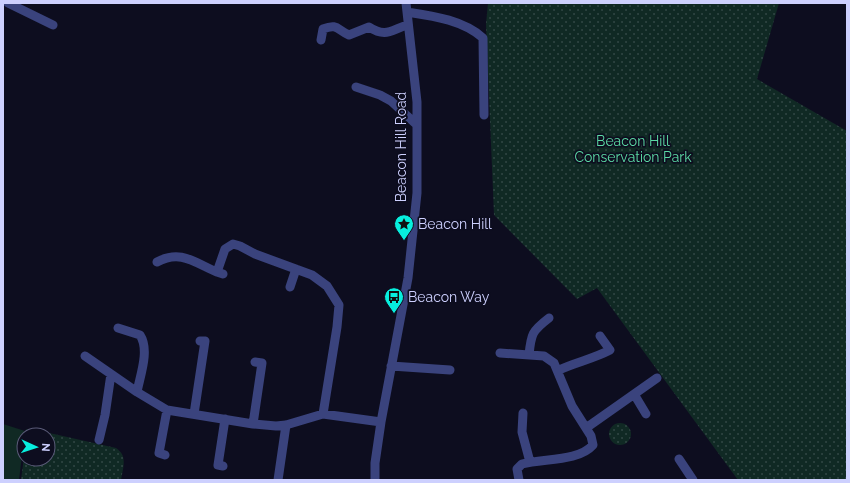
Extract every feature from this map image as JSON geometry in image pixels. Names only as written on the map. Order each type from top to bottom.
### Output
[{"type":"street","points":[[8,3],[53,25]]},
{"type":"street","points":[[407,8],[437,16],[474,30],[482,38],[484,116]]},
{"type":"street","name":"Beacon Hill Road","points":[[375,480],[375,462],[381,422],[408,278],[414,234],[417,193],[417,102],[407,25],[407,8]]},
{"type":"street","points":[[321,40],[323,29],[332,26],[338,27],[349,35],[369,27],[383,33],[392,32],[407,25]]},
{"type":"street","points":[[356,87],[380,95],[390,101],[417,125]]},
{"type":"street","points":[[157,262],[171,256],[179,256],[217,272],[225,249],[233,244],[312,275],[327,286],[339,305],[337,327],[323,414]]},
{"type":"street","points":[[290,287],[296,269]]},
{"type":"street","points":[[529,355],[530,337],[536,323],[549,318]]},
{"type":"street","points":[[118,328],[140,335],[144,341],[144,354],[137,392]]},
{"type":"street","points":[[559,370],[572,364],[612,354],[600,336]]},
{"type":"street","points":[[194,414],[205,341]]},
{"type":"street","points":[[500,353],[544,356],[554,363],[559,370],[567,394],[591,436],[593,445],[586,452],[545,461],[522,464],[517,469],[519,480]]},
{"type":"street","points":[[85,356],[137,392],[167,410],[253,424],[286,425],[323,414],[381,422]]},
{"type":"street","points":[[253,424],[261,363]]},
{"type":"street","points":[[391,366],[450,370]]},
{"type":"street","points":[[98,440],[105,415],[111,374]]},
{"type":"street","points":[[586,428],[657,378]]},
{"type":"street","points":[[634,394],[646,414]]},
{"type":"street","points":[[159,453],[167,410]]},
{"type":"street","points":[[523,413],[518,426],[522,432],[530,462]]},
{"type":"street","points":[[218,465],[225,419]]},
{"type":"street","points":[[278,480],[286,425]]},
{"type":"street","points":[[679,459],[692,479]]},
{"type":"green space","name":"Beacon Hill Conservation Park","points":[[488,3],[779,3],[757,79],[847,131],[847,480],[738,480],[597,288],[577,299],[494,215],[486,24]]},
{"type":"green space","points":[[620,423],[628,426],[631,434],[628,442],[620,445],[612,442],[609,434],[612,426]]},
{"type":"green space","points":[[3,424],[16,428],[16,467],[21,467],[19,480],[3,480]]},
{"type":"green space","points":[[56,434],[116,448],[120,451],[124,462],[121,480],[21,480],[23,467],[56,467]]},
{"type":"place","name":"Beacon Hill","points":[[404,241]]},
{"type":"place","name":"Beacon Way","points":[[394,314]]}]
